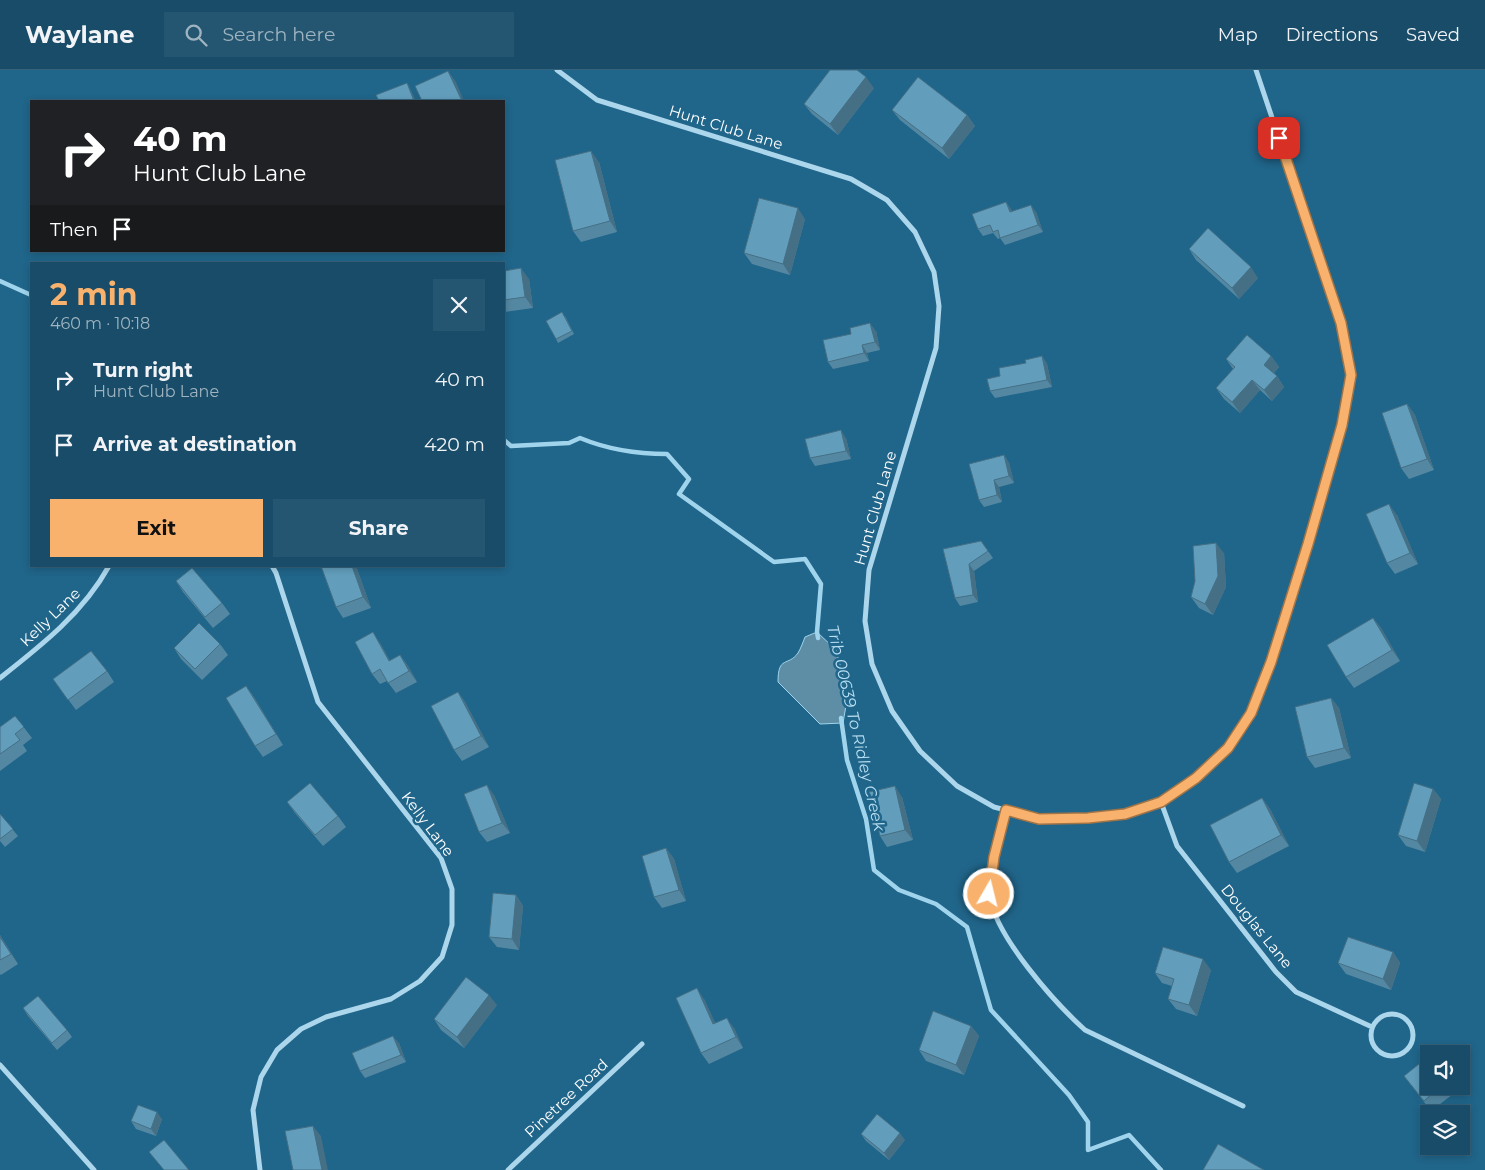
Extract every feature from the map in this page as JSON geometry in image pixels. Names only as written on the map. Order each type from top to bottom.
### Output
[{"type":"street","name":"Hunt Club Lane","points":[[557,70],[597,100],[851,179],[886,200],[915,232],[934,272],[938,306],[936,348],[869,570],[865,620],[872,664],[892,710],[920,750],[957,786],[994,807],[1039,819],[1088,818],[1125,814],[1161,802],[1196,778],[1228,748],[1251,713],[1271,662],[1308,544],[1342,425],[1351,375],[1341,323],[1256,70]]},
{"type":"street","name":"Kelly Lane","points":[[0,678],[83,606],[98,587],[108,567]]},
{"type":"street","name":"Kelly Lane","points":[[260,1170],[253,1110],[261,1077],[278,1050],[301,1029],[326,1017],[391,998],[420,981],[442,956],[452,925],[452,889],[441,858],[318,702],[273,567]]},
{"type":"street","name":"Douglas Lane","points":[[1161,802],[1177,846],[1276,972],[1296,992],[1372,1027]]},
{"type":"street","points":[[1006,810],[994,857],[989,894],[994,917],[1038,978],[1067,1014],[1085,1030],[1243,1106]]},
{"type":"street","points":[[1398,1015],[1409,1024],[1412,1030],[1412,1041],[1403,1052],[1387,1055],[1380,1052],[1372,1040],[1372,1027],[1382,1016],[1398,1015]]},
{"type":"street","name":"Pinetree Road","points":[[508,1170],[642,1044]]},
{"type":"street","points":[[0,1065],[94,1170]]},
{"type":"water","points":[[817,632],[836,650],[848,694],[843,723],[820,724],[778,682],[778,674],[782,665],[798,653],[805,637]]},
{"type":"building","points":[[830,70],[857,70],[866,77],[830,124],[804,104]]},
{"type":"building","points":[[448,71],[462,100],[422,100],[415,86]]},
{"type":"building","points":[[918,77],[967,115],[942,148],[892,110]]},
{"type":"building","points":[[407,83],[414,100],[378,100],[376,95]]},
{"type":"building","points":[[591,151],[610,221],[573,231],[555,160]]},
{"type":"building","points":[[759,198],[798,208],[783,264],[744,253]]},
{"type":"building","points":[[1006,202],[1010,212],[1031,205],[1038,225],[1000,238],[998,230],[993,232],[990,225],[978,229],[972,214]]},
{"type":"building","points":[[1208,228],[1251,267],[1232,288],[1189,249]]},
{"type":"building","points":[[521,268],[525,297],[505,300],[505,271]]},
{"type":"building","points":[[562,312],[572,331],[556,339],[546,321]]},
{"type":"building","points":[[870,323],[875,342],[862,345],[864,353],[828,362],[823,340],[851,334],[850,328]]},
{"type":"building","points":[[1247,335],[1271,356],[1264,365],[1277,376],[1264,390],[1252,380],[1232,402],[1216,388],[1235,367],[1226,359]]},
{"type":"building","points":[[1042,356],[1047,380],[990,391],[987,379],[1000,376],[999,368],[1026,363],[1025,360]]},
{"type":"building","points":[[1407,404],[1427,459],[1401,468],[1382,413]]},
{"type":"building","points":[[841,430],[846,451],[810,458],[805,439]]},
{"type":"building","points":[[1004,455],[1009,476],[994,480],[997,495],[979,500],[969,464]]},
{"type":"building","points":[[1389,504],[1410,553],[1387,563],[1366,514]]},
{"type":"building","points":[[981,541],[988,551],[969,564],[973,595],[955,598],[943,549]]},
{"type":"building","points":[[1216,543],[1218,576],[1205,604],[1191,597],[1195,581],[1193,546]]},
{"type":"building","points":[[321,567],[352,567],[363,597],[336,607]]},
{"type":"building","points":[[192,568],[222,603],[205,617],[176,581]]},
{"type":"building","points":[[1373,618],[1392,650],[1346,677],[1327,645]]},
{"type":"building","points":[[199,623],[220,644],[195,669],[174,648]]},
{"type":"building","points":[[373,632],[389,661],[400,655],[409,671],[388,683],[380,669],[372,674],[355,642]]},
{"type":"building","points":[[91,651],[107,671],[68,700],[53,679]]},
{"type":"building","points":[[246,686],[276,734],[255,746],[226,698]]},
{"type":"building","points":[[458,692],[481,736],[454,750],[431,706]]},
{"type":"building","points":[[1331,698],[1344,748],[1307,757],[1295,707]]},
{"type":"building","points":[[15,716],[24,727],[15,734],[20,740],[0,754],[0,727]]},
{"type":"building","points":[[310,783],[338,816],[315,835],[287,802]]},
{"type":"building","points":[[1414,783],[1433,789],[1417,841],[1398,835]]},
{"type":"building","points":[[487,785],[502,823],[479,832],[464,794]]},
{"type":"building","points":[[895,786],[905,830],[880,836],[869,792]]},
{"type":"building","points":[[1262,798],[1281,835],[1229,862],[1210,825]]},
{"type":"building","points":[[0,814],[13,829],[0,839]]},
{"type":"building","points":[[666,848],[679,890],[654,897],[642,856]]},
{"type":"building","points":[[493,893],[516,895],[512,939],[489,937]]},
{"type":"building","points":[[0,937],[11,954],[0,960]]},
{"type":"building","points":[[1348,937],[1393,952],[1383,979],[1338,963]]},
{"type":"building","points":[[1163,947],[1203,959],[1189,1005],[1168,999],[1174,979],[1155,973]]},
{"type":"building","points":[[466,977],[489,995],[457,1037],[434,1019]]},
{"type":"building","points":[[697,988],[713,1024],[727,1018],[736,1037],[701,1053],[676,998]]},
{"type":"building","points":[[38,996],[67,1030],[52,1043],[23,1008]]},
{"type":"building","points":[[933,1011],[971,1026],[956,1065],[919,1050]]},
{"type":"building","points":[[393,1036],[401,1055],[360,1071],[352,1053]]},
{"type":"building","points":[[1420,1063],[1420,1095],[1431,1095],[1424,1101],[1404,1076]]},
{"type":"building","points":[[138,1105],[157,1112],[151,1129],[131,1121]]},
{"type":"building","points":[[877,1114],[900,1133],[884,1153],[861,1134]]},
{"type":"building","points":[[313,1126],[322,1170],[293,1170],[285,1131]]},
{"type":"building","points":[[164,1140],[189,1170],[164,1170],[149,1152]]},
{"type":"building","points":[[1218,1144],[1264,1170],[1203,1170]]},
{"type":"waterway","name":"Trib 00639 To Ridley Creek","points":[[0,281],[30,295]]},
{"type":"waterway","name":"Trib 00639 To Ridley Creek","points":[[505,441],[511,446],[569,443],[580,438],[601,446],[644,453],[667,454],[689,479],[679,494],[774,562],[805,559],[821,584],[818,638]]},
{"type":"waterway","name":"Trib 00639 To Ridley Creek","points":[[841,718],[847,760],[866,819],[874,870],[899,890],[936,904],[967,927],[991,1010],[1069,1095],[1088,1122],[1088,1150],[1129,1135],[1161,1170]]},
{"type":"route","points":[[989,894],[994,857],[1006,810],[1039,819],[1088,818],[1125,814],[1161,802],[1196,778],[1228,748],[1251,713],[1271,662],[1308,544],[1342,425],[1351,375],[1341,323],[1279,138]]}]
